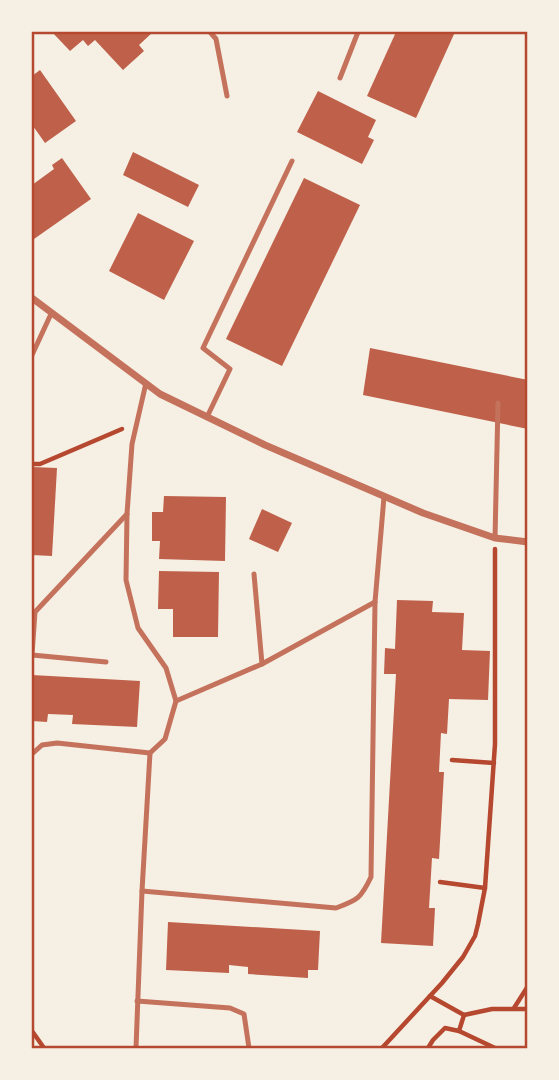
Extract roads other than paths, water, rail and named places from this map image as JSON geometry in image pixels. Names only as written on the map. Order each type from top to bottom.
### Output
[{"type":"street","points":[[32,298],[160,394],[265,445],[423,513],[495,538],[527,542]]},
{"type":"lane","points":[[210,32],[216,39],[227,96]]},
{"type":"lane","points":[[340,78],[358,32]]},
{"type":"lane","points":[[207,417],[230,369],[203,348],[292,161]]},
{"type":"lane","points":[[32,355],[51,314]]},
{"type":"lane","points":[[136,1048],[150,753],[165,739],[176,701],[166,668],[138,628],[126,580],[132,444],[146,383]]},
{"type":"lane","points":[[495,538],[498,403]]},
{"type":"lane","points":[[142,891],[336,908],[351,903],[363,894],[371,877],[375,602],[384,497]]},
{"type":"lane","points":[[106,662],[32,656],[35,612],[127,514]]},
{"type":"lane","points":[[254,574],[262,664]]},
{"type":"lane","points":[[176,701],[262,664],[375,602]]},
{"type":"lane","points":[[32,754],[42,745],[57,743],[150,753]]},
{"type":"lane","points":[[137,1001],[230,1008],[244,1014],[249,1048]]}]
